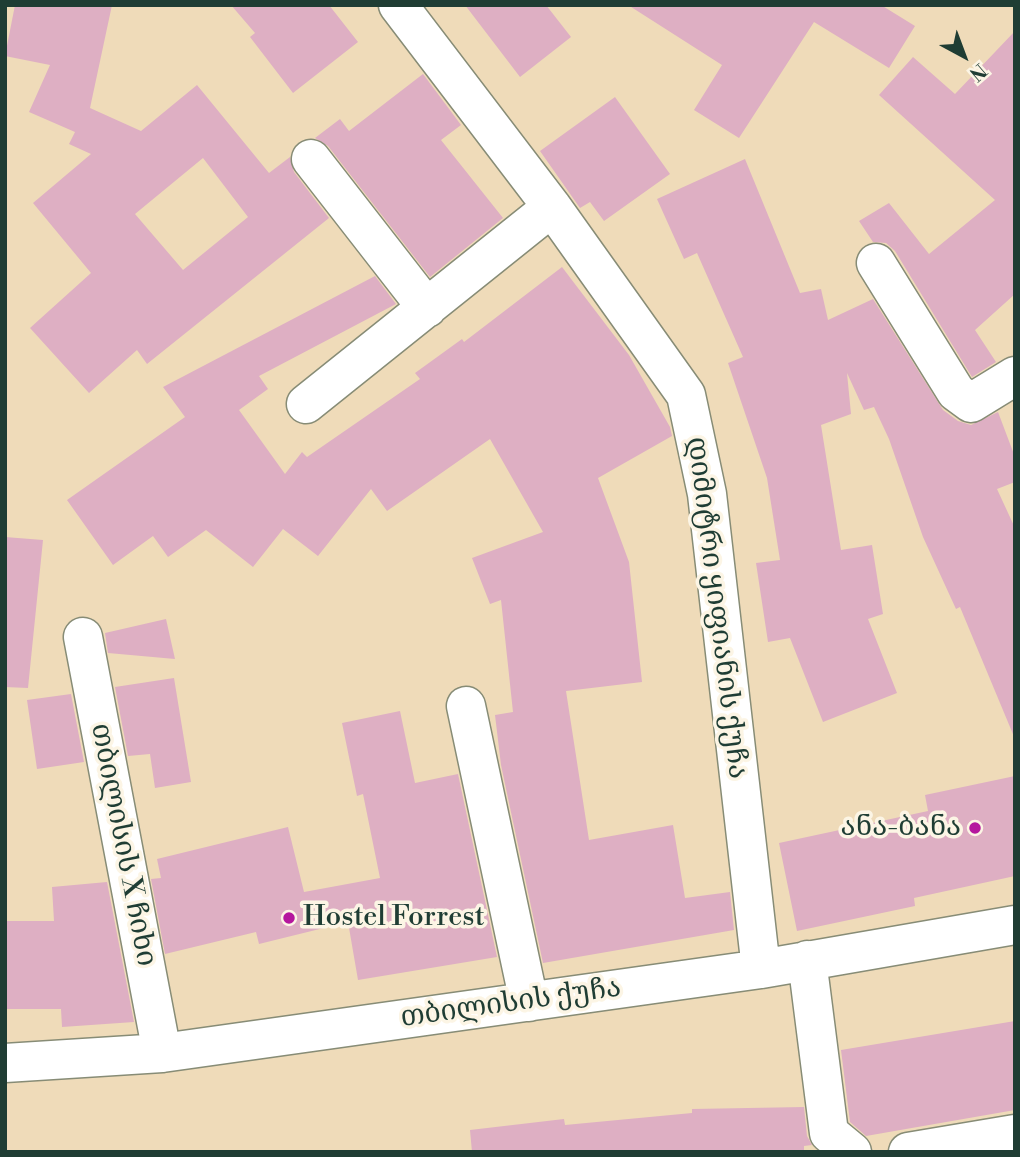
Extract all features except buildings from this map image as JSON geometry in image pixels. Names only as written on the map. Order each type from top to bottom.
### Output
[{"type":"street","name":"დიმიტრი ყიფიანის ქუჩა","points":[[398,5],[552,207],[686,395],[707,494],[761,969]]},
{"type":"street","points":[[310,159],[427,308]]},
{"type":"street","points":[[306,404],[552,207]]},
{"type":"street","points":[[876,263],[956,391],[971,403],[1015,376]]},
{"type":"street","name":"თბილისის X ჩიხი","points":[[83,637],[162,1053]]},
{"type":"street","points":[[466,706],[529,1002]]},
{"type":"street","name":"თბილისის ქუჩა","points":[[5,1063],[162,1053],[761,969],[1015,925]]},
{"type":"street","points":[[807,960],[829,1133],[852,1152]]},
{"type":"street","points":[[908,1152],[1015,1134]]},
{"type":"place","name":"ანა-ბანა","points":[[975,828]]},
{"type":"place","name":"Hostel Forrest","points":[[289,918]]}]
